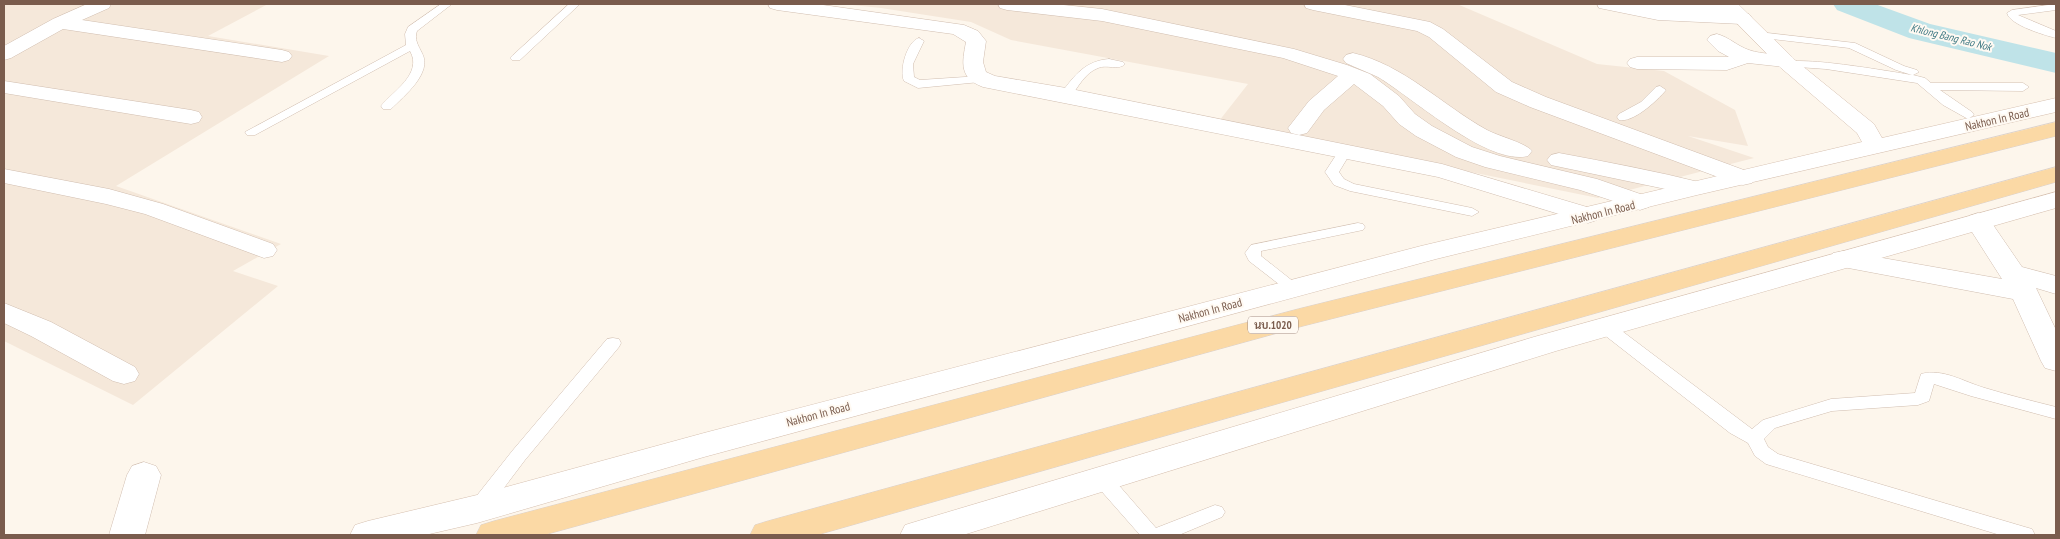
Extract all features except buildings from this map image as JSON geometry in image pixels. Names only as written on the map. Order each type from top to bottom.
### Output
[{"type":"main road","name":"Nakhon In Road","points":[[494,535],[1298,318],[2056,129]]},
{"type":"main road","points":[[768,535],[2056,174]]},
{"type":"street","points":[[4,54],[60,23],[102,4]]},
{"type":"street","points":[[777,4],[957,29],[970,35],[976,42],[972,66],[980,79],[1442,171],[1588,215]]},
{"type":"street","points":[[1007,4],[1102,16],[1265,41],[1356,60],[1384,72],[1461,125],[1491,142],[1525,153],[1550,166],[1640,202]]},
{"type":"street","points":[[1098,4],[1180,18],[1265,41],[1287,53],[1352,75],[1362,79],[1391,101],[1407,119],[1424,131],[1464,152],[1493,162],[1644,176],[1694,188]]},
{"type":"street","points":[[1313,4],[1383,13]]},
{"type":"street","points":[[1347,4],[1423,26],[1504,86],[1538,102],[1570,106],[1622,117],[1756,175]]},
{"type":"street","points":[[1606,4],[1628,8],[1649,4],[1733,10],[1786,63],[1888,145],[1916,129],[2056,92]]},
{"type":"street","points":[[60,23],[282,56]]},
{"type":"street","points":[[1717,40],[1728,50],[1741,56],[1786,63]]},
{"type":"street","points":[[1637,63],[1727,64],[1740,60],[1741,56]]},
{"type":"street","points":[[4,64],[9,66],[9,71],[4,76]]},
{"type":"street","points":[[1299,128],[1308,113],[1319,101],[1352,75]]},
{"type":"street","points":[[4,87],[191,117]]},
{"type":"street","points":[[1391,101],[1421,96]]},
{"type":"street","name":"Nakhon In Road","points":[[368,535],[477,509],[704,445],[1432,252],[1694,188],[2056,105]]},
{"type":"street","points":[[1570,106],[1701,161],[1756,175]]},
{"type":"street","points":[[4,176],[109,197],[154,209],[264,250]]},
{"type":"street","points":[[918,535],[1604,326],[2056,200]]},
{"type":"street","points":[[1982,220],[2056,213]]},
{"type":"street","points":[[1982,220],[2018,283],[2056,361]]},
{"type":"street","points":[[1843,259],[2018,283],[2056,285]]},
{"type":"street","points":[[4,312],[41,329],[124,374]]},
{"type":"street","points":[[127,535],[144,475]]},
{"type":"lane","points":[[387,106],[413,80],[418,67],[418,52],[412,46],[410,34],[412,29],[447,4]]},
{"type":"lane","points":[[516,58],[575,4]]},
{"type":"lane","points":[[2056,7],[2012,13],[2013,17],[2021,22],[2056,35]]},
{"type":"lane","points":[[1759,35],[1851,45],[1923,78],[1947,102],[1968,115]]},
{"type":"lane","points":[[919,41],[907,64],[908,79],[918,84],[980,79]]},
{"type":"lane","points":[[250,132],[412,46]]},
{"type":"lane","points":[[1066,95],[1089,67],[1101,62],[1119,64]]},
{"type":"lane","points":[[1786,63],[2024,88]]},
{"type":"lane","points":[[1622,117],[1645,105],[1660,90]]},
{"type":"lane","points":[[1345,152],[1332,172],[1339,182],[1350,187],[1472,212]]},
{"type":"lane","points":[[1294,289],[1254,258],[1252,253],[1256,248],[1358,227]]},
{"type":"lane","points":[[1604,326],[1736,428],[1755,439],[1762,451],[1772,459],[2025,535]]},
{"type":"lane","points":[[477,509],[519,455],[613,343]]},
{"type":"lane","points":[[1755,439],[1759,432],[1769,424],[1831,405],[1889,400],[1912,401],[1923,397],[1927,378],[1938,378],[1977,392],[2056,413]]},
{"type":"lane","points":[[1102,480],[1151,535]]},
{"type":"lane","points":[[1159,535],[1215,512]]},
{"type":"shaded area","points":[[4,4],[268,4],[208,36],[329,56],[116,186],[281,244],[233,271],[278,286],[133,405],[4,341]]},
{"type":"shaded area","points":[[842,4],[1457,4],[1597,64],[1664,71],[1735,110],[1748,146],[1688,136],[1754,158],[1598,198],[1219,121],[1248,84],[1011,40],[971,22]]},
{"type":"waterway","name":"Khlong Bang Rao Nok","points":[[1848,4],[1920,31],[2056,63]]}]
